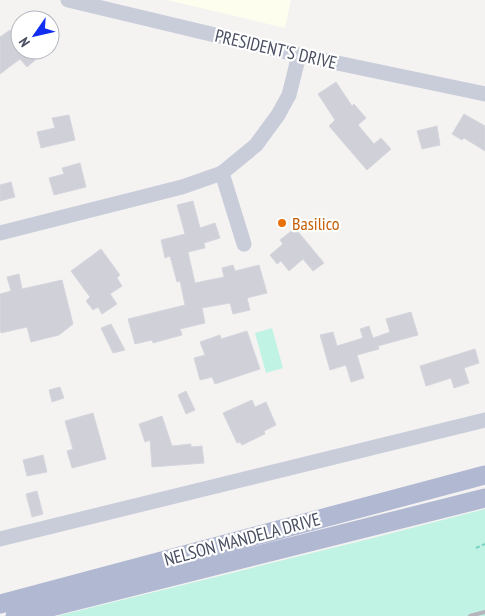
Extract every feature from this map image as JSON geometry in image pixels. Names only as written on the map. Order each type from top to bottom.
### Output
[{"type":"main road","name":"NELSON MANDELA DRIVE","points":[[0,604],[485,475]]},
{"type":"main road","name":"NELSON MANDELA DRIVE","points":[[16,616],[485,498]]},
{"type":"street","name":"PRESIDENT'S DRIVE","points":[[68,0],[299,55],[485,94]]},
{"type":"street","points":[[0,233],[182,187],[222,173],[256,145],[278,115],[289,95],[299,55]]},
{"type":"street","points":[[222,173],[244,244]]},
{"type":"street","points":[[0,539],[485,420]]},
{"type":"path","points":[[476,548],[485,544]]},
{"type":"shaded area","points":[[167,0],[291,0],[285,28]]},
{"type":"green space","points":[[272,328],[283,368],[266,373],[255,333]]},
{"type":"green space","points":[[485,509],[485,616],[57,616],[373,538]]},
{"type":"building","points":[[10,30],[10,60],[19,60],[0,74],[0,37]]},
{"type":"building","points":[[21,60],[35,60],[27,67]]},
{"type":"building","points":[[336,82],[352,106],[354,104],[366,118],[358,125],[374,144],[381,138],[391,149],[367,170],[329,126],[335,120],[318,94]]},
{"type":"building","points":[[464,114],[485,126],[485,151],[464,138],[462,140],[452,134]]},
{"type":"building","points":[[69,115],[75,140],[41,148],[37,132],[55,128],[52,118]]},
{"type":"building","points":[[437,126],[440,145],[422,149],[417,131]]},
{"type":"building","points":[[80,163],[86,187],[54,195],[49,178],[64,174],[62,168]]},
{"type":"building","points":[[11,182],[15,197],[0,201],[0,185]]},
{"type":"building","points":[[193,201],[200,228],[215,223],[220,238],[204,243],[205,248],[188,252],[195,283],[224,277],[222,268],[233,265],[235,271],[259,265],[267,293],[247,298],[250,310],[233,314],[230,303],[202,308],[205,323],[180,329],[182,335],[153,343],[152,340],[135,344],[128,319],[185,305],[180,281],[177,282],[170,256],[165,258],[161,240],[185,234],[177,205]]},
{"type":"building","points":[[295,228],[324,263],[313,271],[303,259],[289,271],[281,261],[277,264],[270,255],[283,244],[280,240]]},
{"type":"building","points":[[101,249],[120,275],[117,278],[122,286],[110,294],[117,304],[102,314],[98,307],[93,310],[86,301],[90,297],[71,271]]},
{"type":"building","points":[[19,274],[22,289],[62,280],[73,324],[59,335],[31,342],[27,327],[1,333],[0,294],[11,291],[7,277]]},
{"type":"building","points":[[411,312],[418,335],[378,346],[379,349],[357,355],[364,378],[351,382],[346,365],[330,370],[320,335],[333,332],[337,346],[363,338],[360,329],[369,326],[373,338],[390,332],[386,319]]},
{"type":"building","points":[[111,324],[125,350],[113,353],[101,328]]},
{"type":"building","points":[[247,331],[260,369],[215,384],[212,377],[200,380],[194,358],[205,355],[200,342],[220,335],[221,339]]},
{"type":"building","points":[[475,349],[479,363],[464,368],[469,383],[454,388],[451,378],[426,386],[420,366]]},
{"type":"building","points":[[60,387],[64,398],[52,402],[49,390]]},
{"type":"building","points":[[186,391],[195,410],[186,414],[178,395]]},
{"type":"building","points":[[252,400],[255,407],[266,402],[276,425],[264,431],[265,434],[242,445],[240,442],[237,443],[223,413]]},
{"type":"building","points":[[93,413],[106,459],[72,468],[67,451],[73,449],[65,421]]},
{"type":"building","points":[[162,416],[172,446],[191,444],[191,447],[202,446],[204,463],[152,467],[150,440],[145,442],[139,424]]},
{"type":"building","points":[[43,455],[47,472],[27,476],[23,460]]},
{"type":"building","points":[[37,491],[43,514],[32,517],[26,494]]},
{"type":"railway","points":[[470,616],[485,612]]},
{"type":"place","name":"Basilico","points":[[282,223]]}]
